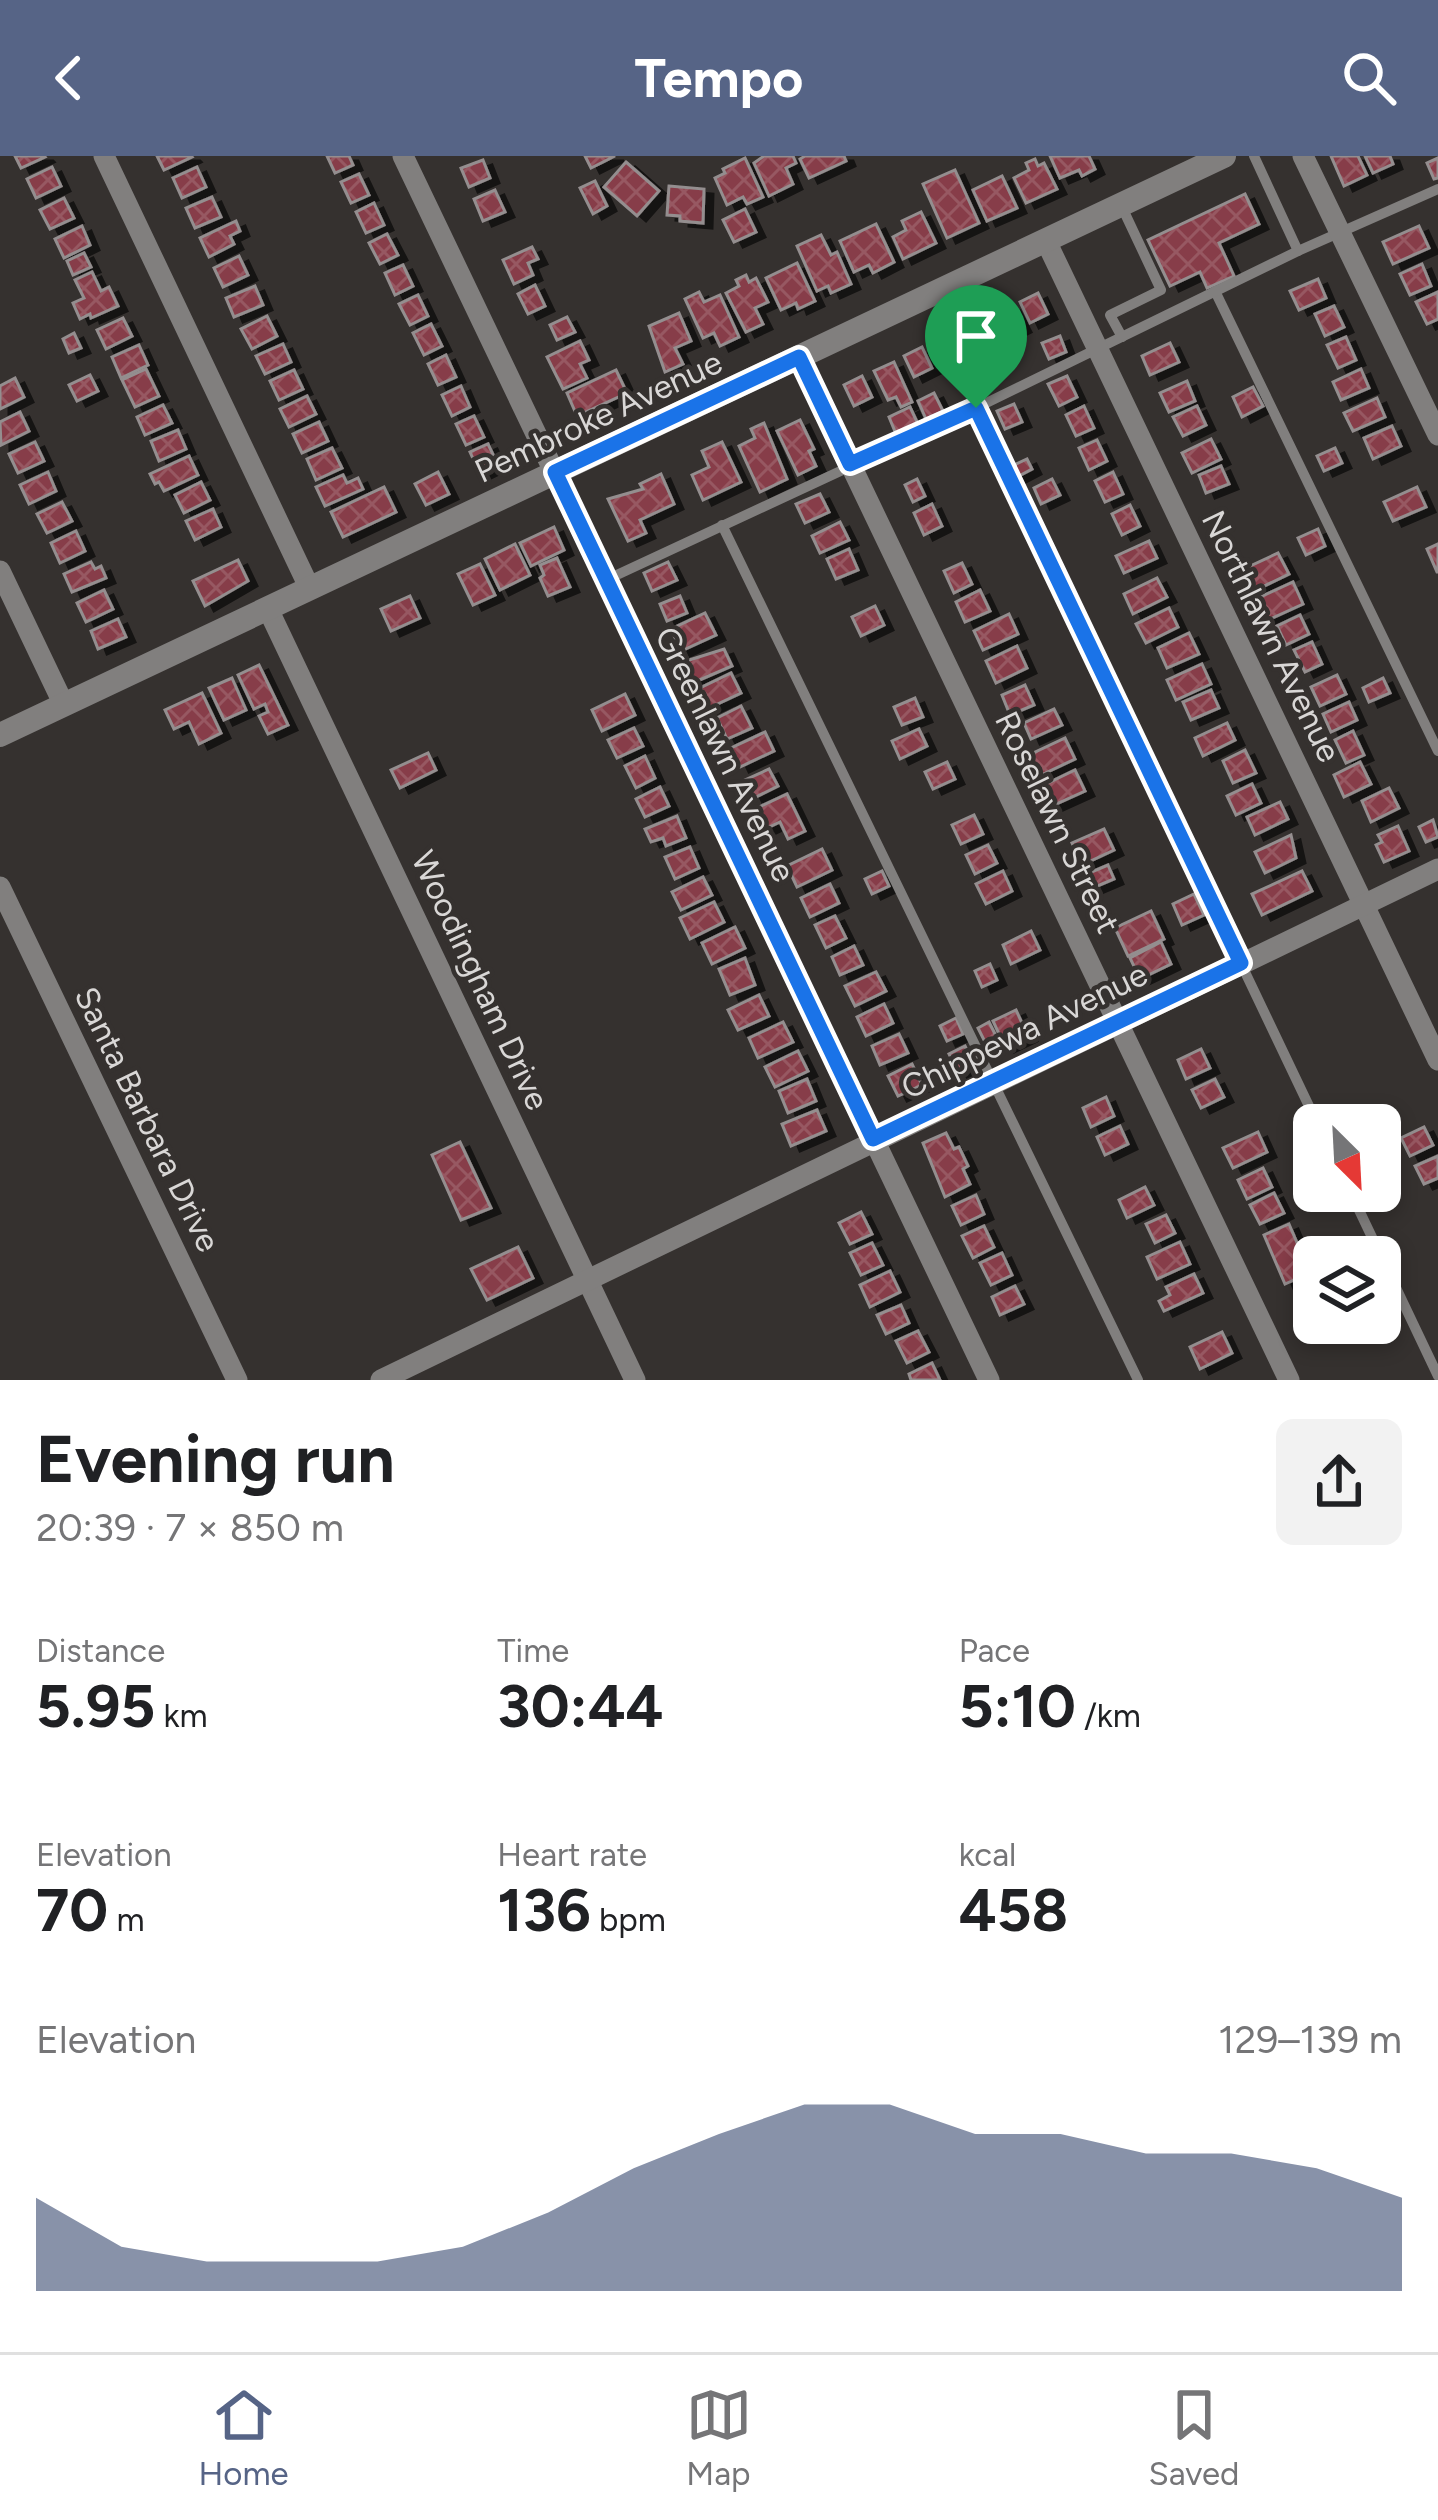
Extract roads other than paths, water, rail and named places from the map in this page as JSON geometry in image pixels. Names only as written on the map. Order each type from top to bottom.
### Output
[{"type":"street","points":[[104,156],[310,589]]},
{"type":"street","name":"Greenlawn Avenue","points":[[404,156],[989,1380]]},
{"type":"street","name":"Pembroke Avenue","points":[[0,736],[1224,156]]},
{"type":"street","points":[[1303,156],[1438,435]]},
{"type":"street","name":"Northlawn Avenue","points":[[1046,241],[1438,1060]]},
{"type":"street","name":"Roselawn Street","points":[[799,357],[1288,1380]]},
{"type":"street","points":[[0,571],[64,705]]},
{"type":"street","name":"Woodingham Drive","points":[[268,609],[635,1380]]},
{"type":"street","name":"Chippewa Avenue","points":[[381,1380],[1438,868]]},
{"type":"street","name":"Santa Barbara Drive","points":[[0,887],[237,1380]]},
{"type":"lane","points":[[1254,156],[1298,250]]},
{"type":"lane","points":[[606,580],[1098,350],[1298,250],[1438,189]]},
{"type":"lane","points":[[1121,205],[1161,290],[1110,315],[1122,337]]},
{"type":"lane","points":[[1215,291],[1438,751]]},
{"type":"lane","points":[[976,408],[1308,1104]]},
{"type":"lane","points":[[722,525],[1138,1380]]},
{"type":"lane","points":[[1360,1212],[1438,1376]]}]
